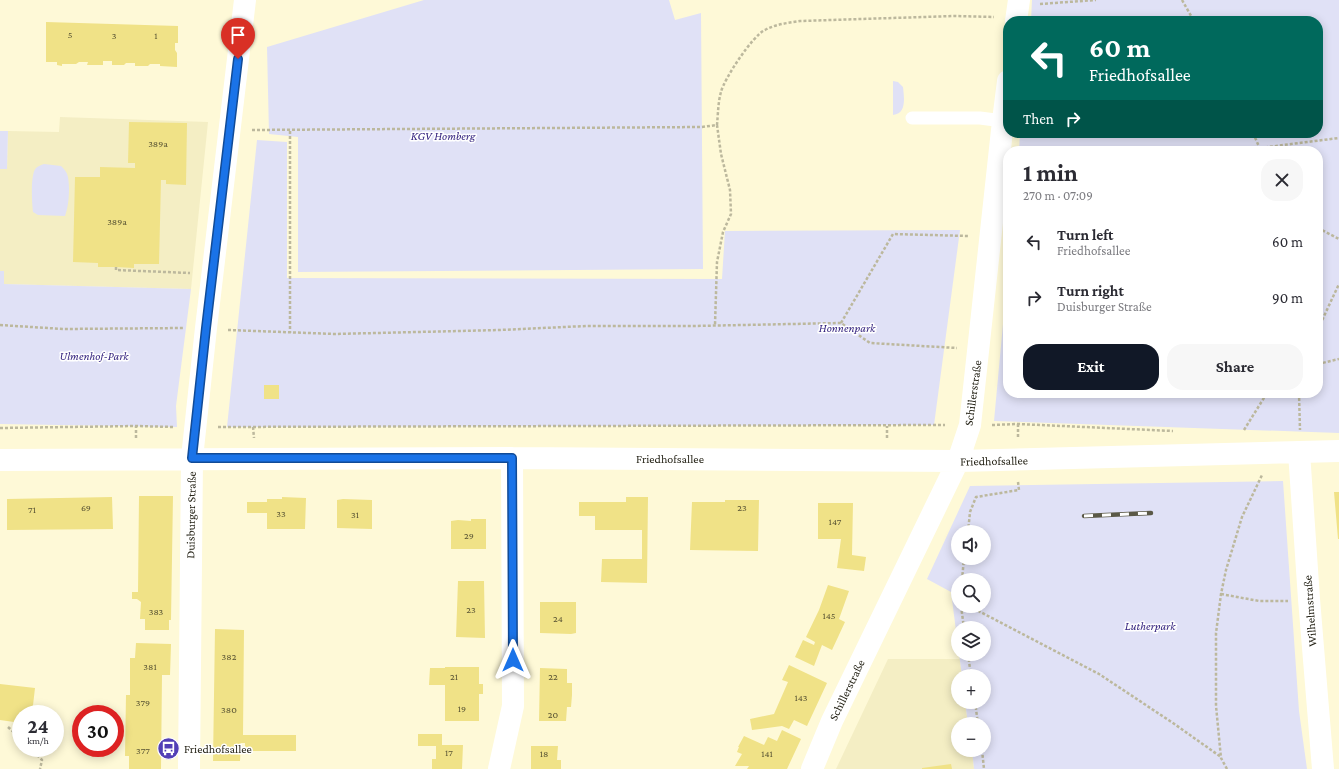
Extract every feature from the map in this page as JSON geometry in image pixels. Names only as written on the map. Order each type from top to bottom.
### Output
[{"type":"street","name":"Duisburger Straße","points":[[189,769],[192,458],[212,273],[245,0]]},
{"type":"street","name":"Schillerstraße","points":[[812,769],[832,721],[958,461],[970,425],[1003,121]]},
{"type":"street","name":"Friedhofsallee","points":[[0,460],[192,458],[512,458],[958,461],[1339,451]]},
{"type":"street","name":"Wilhelmstraße","points":[[1299,452],[1323,769]]},
{"type":"street","points":[[499,769],[513,706],[512,458]]},
{"type":"lane","points":[[912,118],[980,118],[1003,121]]},
{"type":"path","points":[[715,325],[717,262],[723,232],[731,214],[730,190],[721,154],[718,125],[721,92],[732,71],[753,41],[763,30],[778,24],[800,21],[954,16],[995,17],[1017,12],[1096,0]]},
{"type":"path","points":[[1182,0],[1191,16]]},
{"type":"path","points":[[255,131],[678,127],[718,125]]},
{"type":"path","points":[[290,131],[290,333]]},
{"type":"path","points":[[1287,146],[1339,138]]},
{"type":"path","points":[[1323,231],[1339,239]]},
{"type":"path","points":[[841,323],[893,234],[991,236]]},
{"type":"path","points":[[116,267],[116,270],[212,273]]},
{"type":"path","points":[[1323,318],[1339,284]]},
{"type":"path","points":[[0,325],[63,329],[206,328],[249,332],[335,334],[500,330],[586,326],[841,323],[870,343],[979,349]]},
{"type":"path","points":[[1323,363],[1339,359]]},
{"type":"path","points":[[1242,434],[1264,398]]},
{"type":"path","points":[[1299,398],[1299,452]]},
{"type":"path","points":[[0,428],[136,426],[1018,424],[1180,431]]},
{"type":"path","points":[[1227,769],[1221,758],[1216,706],[1216,633],[1221,594],[1226,570],[1242,517],[1271,453]]},
{"type":"path","points":[[969,525],[970,512],[976,497],[1018,490],[1018,460]]},
{"type":"path","points":[[1221,594],[1259,601],[1284,602],[1309,599]]},
{"type":"path","points":[[982,613],[1100,674],[1173,723],[1221,758]]},
{"type":"path","points":[[8,727],[12,731]]},
{"type":"path","points":[[39,757],[42,760],[40,769]]},
{"type":"path","points":[[983,757],[984,769]]},
{"type":"shaded area","points":[[60,117],[208,122],[191,289],[3,284],[4,272],[0,271],[0,169],[7,169],[8,131],[59,132]]},
{"type":"shaded area","points":[[888,659],[951,659],[951,661],[960,661],[961,669],[951,669],[951,709],[966,709],[967,717],[951,717],[951,757],[973,757],[974,769],[836,769]]},
{"type":"green space","name":"KGV Homberg","points":[[424,0],[669,0],[675,20],[701,13],[703,269],[298,272],[298,137],[269,134],[267,47]]},
{"type":"green space","points":[[1032,0],[1339,0],[1339,433],[994,421],[1003,324],[1003,398],[1323,398],[1323,146],[1019,146],[1020,138],[1323,138],[1323,16],[1031,16]]},
{"type":"green space","points":[[893,81],[898,82],[903,87],[904,104],[901,112],[893,115]]},
{"type":"green space","points":[[0,131],[8,131],[7,169],[0,169]]},
{"type":"green space","name":"Honnenpark","points":[[257,140],[287,142],[287,278],[722,279],[725,231],[960,230],[934,425],[227,427]]},
{"type":"green space","points":[[44,164],[61,166],[67,174],[69,181],[69,197],[65,216],[38,215],[33,212],[32,189],[34,171],[36,168]]},
{"type":"green space","name":"Ulmenhof-Park","points":[[0,271],[4,271],[4,284],[191,289],[176,406],[177,427],[0,424]]},
{"type":"green space","name":"Lutherpark","points":[[1283,481],[1299,711],[1307,769],[974,769],[973,757],[991,757],[991,717],[967,717],[966,709],[991,709],[991,669],[961,669],[960,661],[991,661],[991,621],[955,621],[954,613],[991,613],[991,573],[951,573],[951,592],[927,579],[951,527],[951,565],[991,565],[991,525],[952,525],[970,486]]},
{"type":"building","points":[[46,22],[178,26],[178,43],[175,43],[177,67],[160,66],[160,64],[135,66],[135,63],[112,65],[112,61],[103,61],[103,65],[87,65],[88,62],[79,62],[76,64],[62,64],[62,66],[57,65],[57,62],[46,62]]},
{"type":"building","points":[[129,122],[187,123],[186,185],[166,184],[166,180],[161,180],[159,264],[134,264],[134,268],[98,267],[98,263],[73,262],[75,177],[100,177],[100,167],[135,168],[135,163],[128,163]]},
{"type":"building","points":[[264,385],[279,385],[279,399],[264,399]]},
{"type":"building","points":[[1334,492],[1339,492],[1339,539],[1338,539]]},
{"type":"building","points":[[139,496],[173,496],[171,620],[169,620],[169,630],[145,630],[145,619],[140,619],[141,602],[137,599],[132,599],[132,592],[138,592]]},
{"type":"building","points":[[112,497],[113,529],[7,530],[7,499]]},
{"type":"building","points":[[282,497],[306,498],[305,529],[267,529],[267,513],[247,513],[247,502],[267,502],[267,499],[282,499]]},
{"type":"building","points":[[626,497],[648,497],[647,583],[601,582],[602,559],[642,559],[642,530],[595,530],[595,516],[579,516],[579,502],[626,502]]},
{"type":"building","points":[[337,500],[372,500],[372,529],[337,528]]},
{"type":"building","points":[[725,500],[759,500],[758,551],[690,550],[692,502],[725,502]]},
{"type":"building","points":[[818,503],[853,503],[852,555],[866,557],[864,571],[837,568],[841,539],[818,539]]},
{"type":"building","points":[[471,519],[486,519],[486,549],[451,549],[451,521],[471,521]]},
{"type":"building","points":[[458,581],[484,581],[485,638],[456,637]]},
{"type":"building","points":[[828,585],[849,591],[839,619],[845,622],[832,650],[822,645],[814,666],[795,657],[803,640],[814,645],[815,642],[806,637],[819,610]]},
{"type":"building","points":[[540,602],[576,602],[576,633],[540,633]]},
{"type":"building","points":[[215,629],[244,630],[243,735],[296,735],[296,751],[250,751],[245,746],[245,743],[241,743],[240,761],[213,761]]},
{"type":"building","points":[[136,643],[171,644],[170,675],[162,675],[161,769],[129,769],[129,756],[125,756],[126,695],[130,695],[130,658],[135,658]]},
{"type":"building","points":[[789,665],[827,683],[807,726],[794,720],[789,729],[782,726],[752,730],[750,719],[774,714],[788,682],[782,680]]},
{"type":"building","points":[[479,667],[479,684],[483,684],[483,694],[479,694],[479,721],[445,721],[445,685],[429,685],[430,668]]},
{"type":"building","points":[[540,668],[567,669],[567,683],[572,683],[572,695],[571,707],[567,707],[566,721],[539,721]]},
{"type":"building","points":[[0,684],[35,688],[33,705],[12,705],[12,722],[0,720]]},
{"type":"building","points":[[782,730],[801,739],[787,769],[747,769],[749,766],[735,766],[742,754],[737,752],[744,736],[764,745],[768,737],[777,741]]},
{"type":"building","points":[[418,734],[442,734],[442,745],[463,745],[462,769],[432,769],[432,759],[436,759],[436,746],[418,746]]},
{"type":"building","points":[[531,746],[558,746],[557,760],[561,760],[561,769],[531,769]]},
{"type":"building","points":[[951,764],[952,769],[922,769],[922,768]]},
{"type":"railway","points":[[1084,516],[1151,513]]},
{"type":"place","name":"Friedhofsallee","points":[[168,749]]},
{"type":"route","points":[[238,59],[192,458],[512,458],[513,660]]}]
